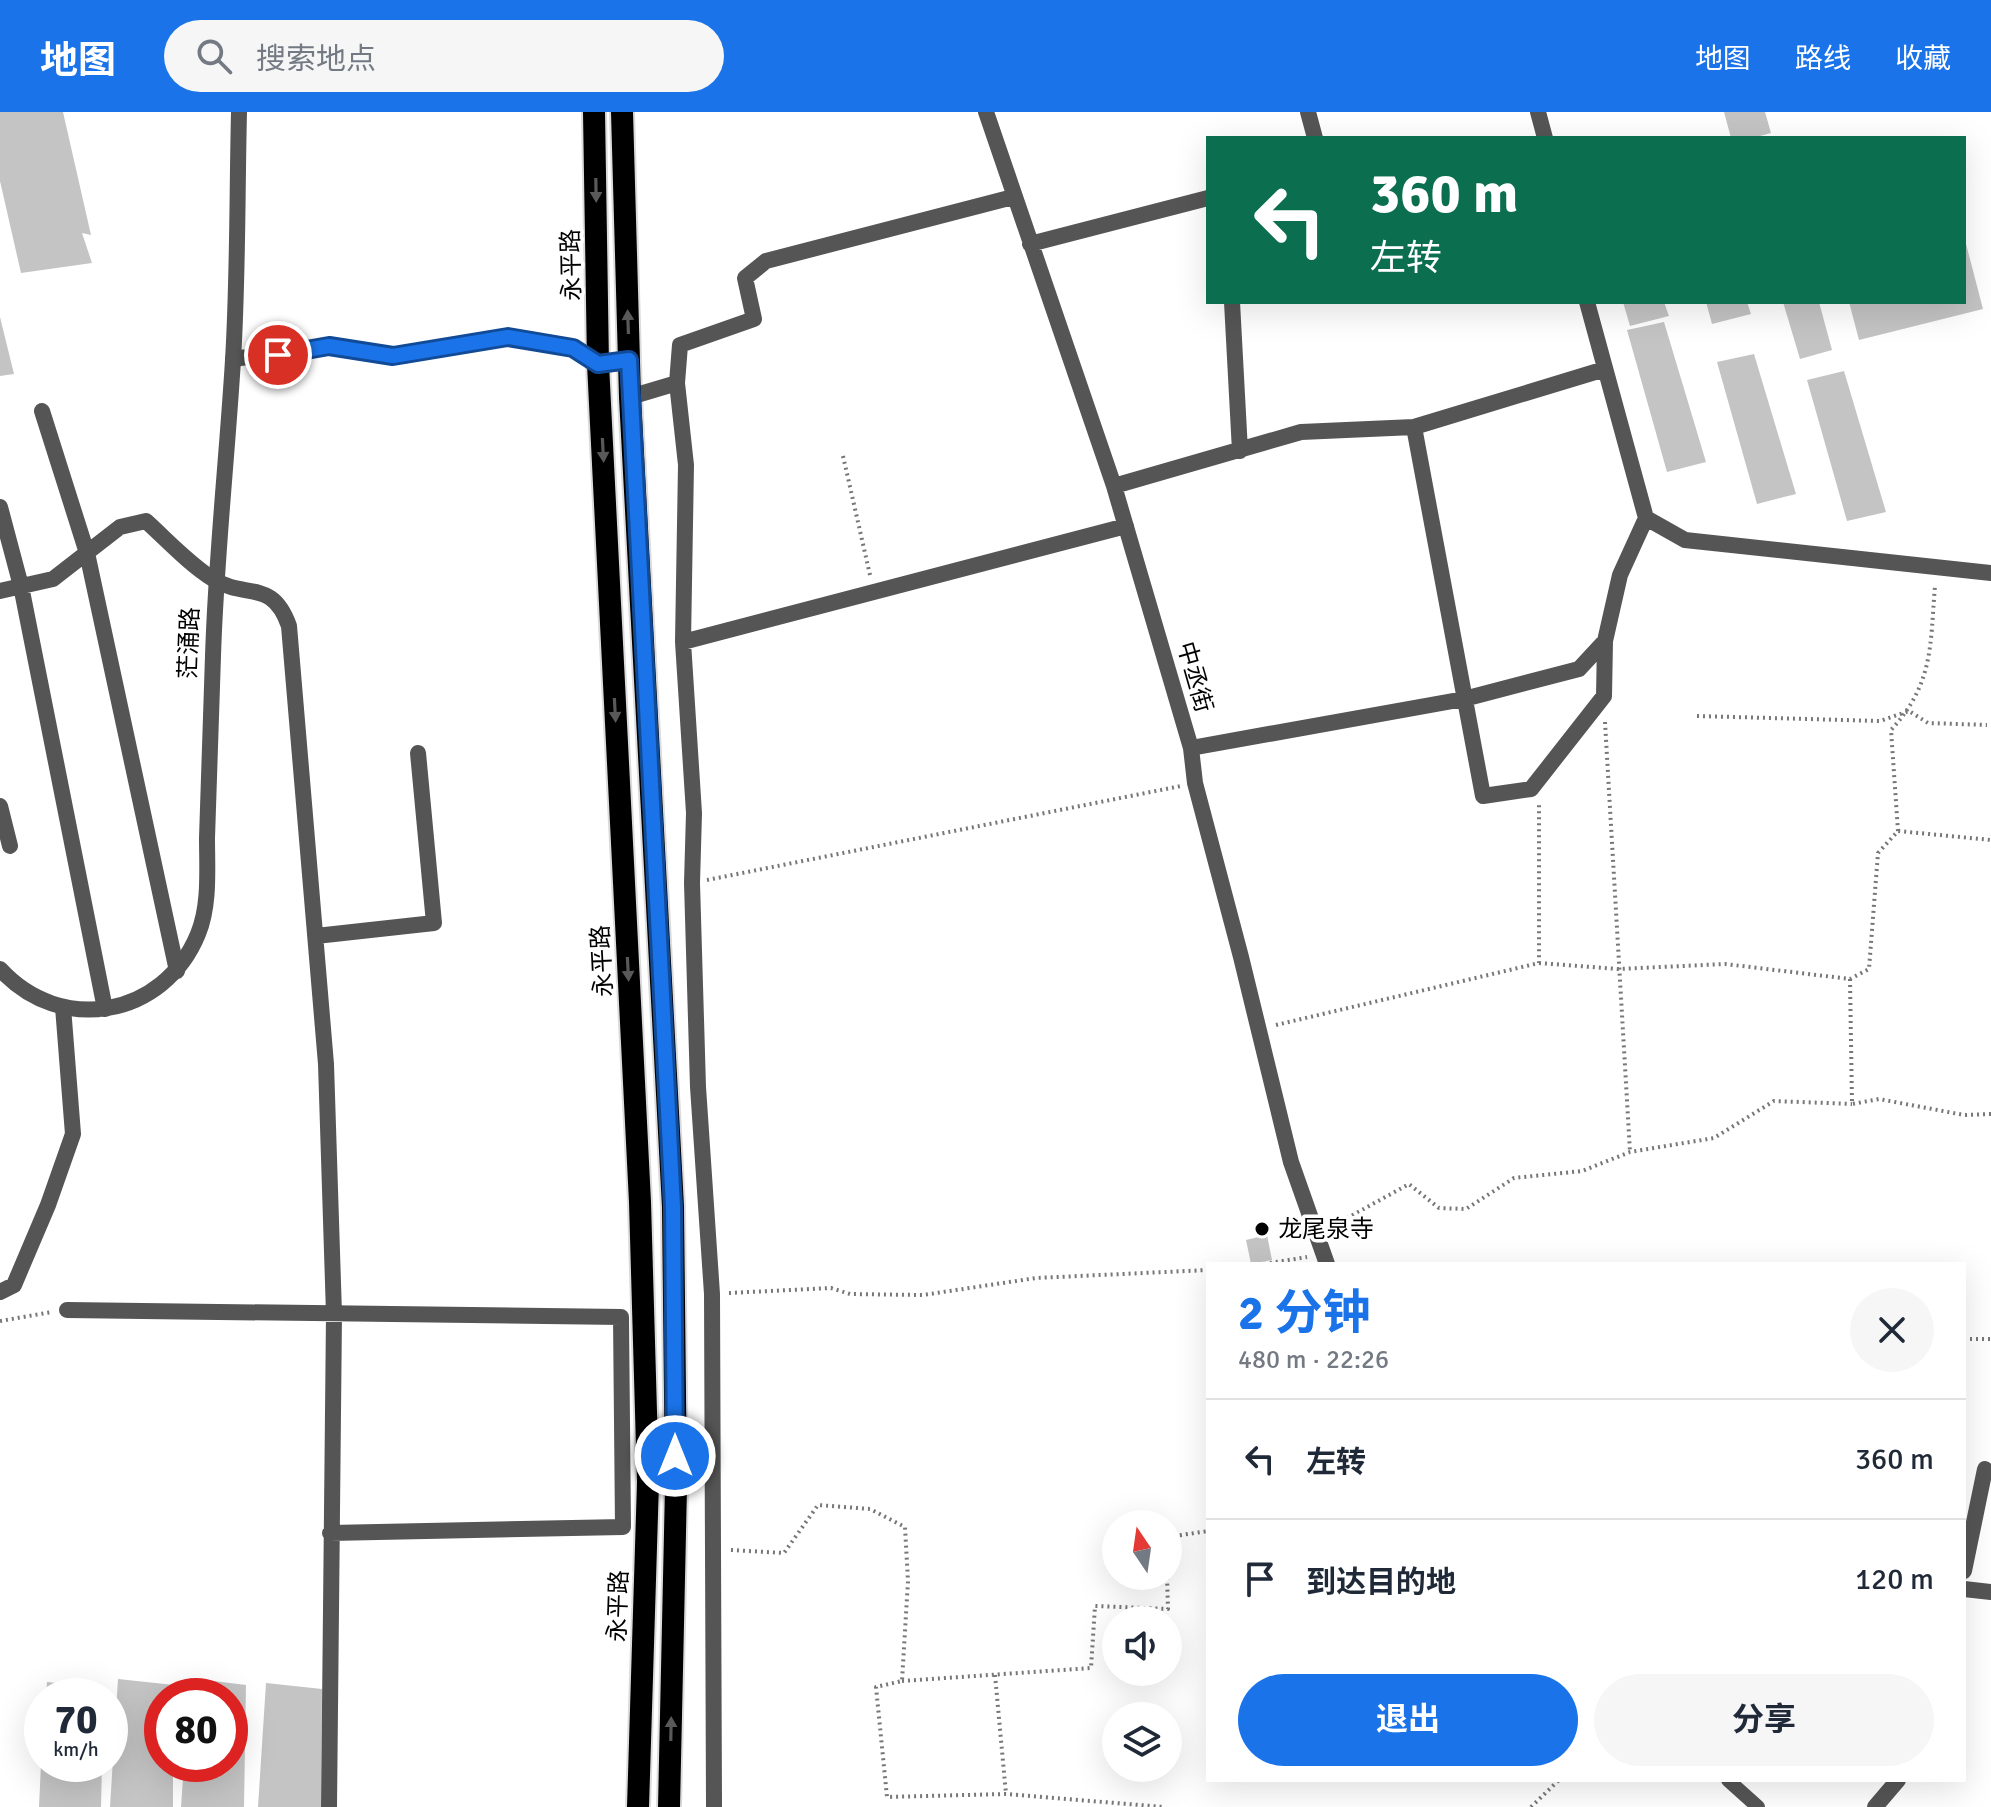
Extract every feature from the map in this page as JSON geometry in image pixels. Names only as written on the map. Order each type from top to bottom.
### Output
[{"type":"highway","name":"永平路","points":[[594,112],[598,364],[640,1202],[647,1451],[638,1807]]},
{"type":"highway","points":[[622,112],[630,397],[673,1207],[676,1487],[669,1807]]},
{"type":"highway","points":[[598,364],[629,360]]},
{"type":"street","name":"茫涌路","points":[[0,969],[27,992],[63,1007],[105,1009],[142,998],[177,971],[195,941],[204,915],[215,581],[233,359],[239,112]]},
{"type":"street","name":"中丞街","points":[[986,112],[1126,526],[1191,748],[1195,783],[1291,1162],[1324,1259]]},
{"type":"street","points":[[1308,112],[1314,136]]},
{"type":"street","points":[[1538,112],[1544,136]]},
{"type":"street","points":[[714,1807],[712,1294],[698,1087],[692,883],[694,813],[683,642],[686,465],[677,383],[680,345],[754,319],[745,278],[766,261],[1013,197]]},
{"type":"street","points":[[1030,244],[1206,199]]},
{"type":"street","points":[[1232,304],[1240,451]]},
{"type":"street","points":[[1414,427],[1483,796],[1531,789],[1604,696],[1605,641],[1620,575],[1646,518],[1588,304]]},
{"type":"street","points":[[233,359],[329,346],[393,356],[508,337],[573,348],[598,364]]},
{"type":"street","points":[[1114,486],[1301,432],[1414,427],[1605,369]]},
{"type":"street","points":[[630,397],[677,383]]},
{"type":"street","points":[[42,411],[87,553],[177,971]]},
{"type":"street","points":[[0,507],[21,586],[105,1009]]},
{"type":"street","points":[[1646,518],[1685,540],[1991,573]]},
{"type":"street","points":[[0,591],[53,579],[120,527],[146,521],[215,581],[262,593],[282,606],[289,626],[326,1064],[334,1314],[329,1807]]},
{"type":"street","points":[[683,642],[1126,526]]},
{"type":"street","points":[[1191,748],[1464,699],[1579,669],[1605,641]]},
{"type":"street","points":[[316,936],[434,923],[418,753]]},
{"type":"street","points":[[0,806],[10,846]]},
{"type":"street","points":[[0,1292],[14,1285],[48,1205],[73,1134],[63,1007]]},
{"type":"street","points":[[67,1310],[621,1317],[623,1527],[330,1533]]},
{"type":"street","points":[[1966,1561],[1985,1469]]},
{"type":"street","points":[[1966,1589],[1991,1592]]},
{"type":"street","points":[[1730,1782],[1758,1807]]},
{"type":"street","points":[[1875,1807],[1896,1782]]},
{"type":"path","points":[[843,456],[874,592]]},
{"type":"path","points":[[1259,1029],[1539,963],[1618,969],[1725,964],[1850,979],[1869,969],[1878,853],[1898,831],[1891,730],[1909,711],[1927,673],[1937,567]]},
{"type":"path","points":[[1604,696],[1630,1152]]},
{"type":"path","points":[[1697,716],[1880,721],[1909,711]]},
{"type":"path","points":[[1909,711],[1928,723],[1987,725]]},
{"type":"path","points":[[1539,779],[1539,963]]},
{"type":"path","points":[[692,883],[1195,783]]},
{"type":"path","points":[[1898,831],[1991,840]]},
{"type":"path","points":[[1850,979],[1852,1104]]},
{"type":"path","points":[[1314,1235],[1409,1184],[1439,1208],[1466,1209],[1514,1178],[1582,1171],[1630,1152],[1714,1138],[1774,1101],[1852,1104],[1879,1099],[1964,1115],[1991,1114]]},
{"type":"path","points":[[1288,1262],[1324,1259]]},
{"type":"path","points":[[712,1294],[831,1288],[850,1294],[923,1295],[1036,1278],[1206,1270]]},
{"type":"path","points":[[0,1321],[67,1310]]},
{"type":"path","points":[[1966,1339],[1991,1339]]},
{"type":"path","points":[[714,1549],[784,1553],[818,1505],[870,1509],[905,1527],[908,1581],[902,1681]]},
{"type":"path","points":[[1182,1535],[1206,1531]]},
{"type":"path","points":[[1164,1807],[1006,1794],[887,1797],[876,1687],[902,1681],[1091,1668],[1095,1606],[1168,1609],[1167,1590]]},
{"type":"path","points":[[995,1675],[1006,1794]]},
{"type":"path","points":[[1531,1807],[1557,1782]]},
{"type":"building","points":[[0,112],[63,112],[91,235],[82,233],[92,263],[21,273],[0,181]]},
{"type":"building","points":[[1724,112],[1765,112],[1771,133],[1730,136]]},
{"type":"building","points":[[1966,244],[1983,309],[1859,340],[1850,304],[1966,304]]},
{"type":"building","points":[[1624,304],[1665,304],[1669,316],[1630,326]]},
{"type":"building","points":[[1707,304],[1748,304],[1751,314],[1712,324]]},
{"type":"building","points":[[1784,304],[1820,304],[1832,350],[1800,359]]},
{"type":"building","points":[[0,317],[14,374],[0,376]]},
{"type":"building","points":[[1664,322],[1706,462],[1667,472],[1627,330]]},
{"type":"building","points":[[1754,354],[1796,494],[1757,504],[1717,362]]},
{"type":"building","points":[[1844,371],[1886,512],[1847,521],[1807,380]]},
{"type":"building","points":[[1267,1235],[1272,1260],[1251,1262],[1246,1240]]},
{"type":"building","points":[[128,1680],[144,1682],[144,1782],[173,1782],[173,1807],[110,1807],[112,1782],[128,1782]]},
{"type":"building","points":[[266,1683],[322,1689],[321,1807],[258,1807]]},
{"type":"building","points":[[40,1782],[102,1782],[101,1807],[39,1807]]},
{"type":"building","points":[[183,1782],[244,1782],[244,1807],[181,1807]]},
{"type":"place","name":"龙尾泉寺","points":[[1262,1229]]},
{"type":"route","points":[[278,355],[329,346],[393,356],[508,337],[573,348],[598,364],[629,360],[673,1207],[675,1456]]}]
